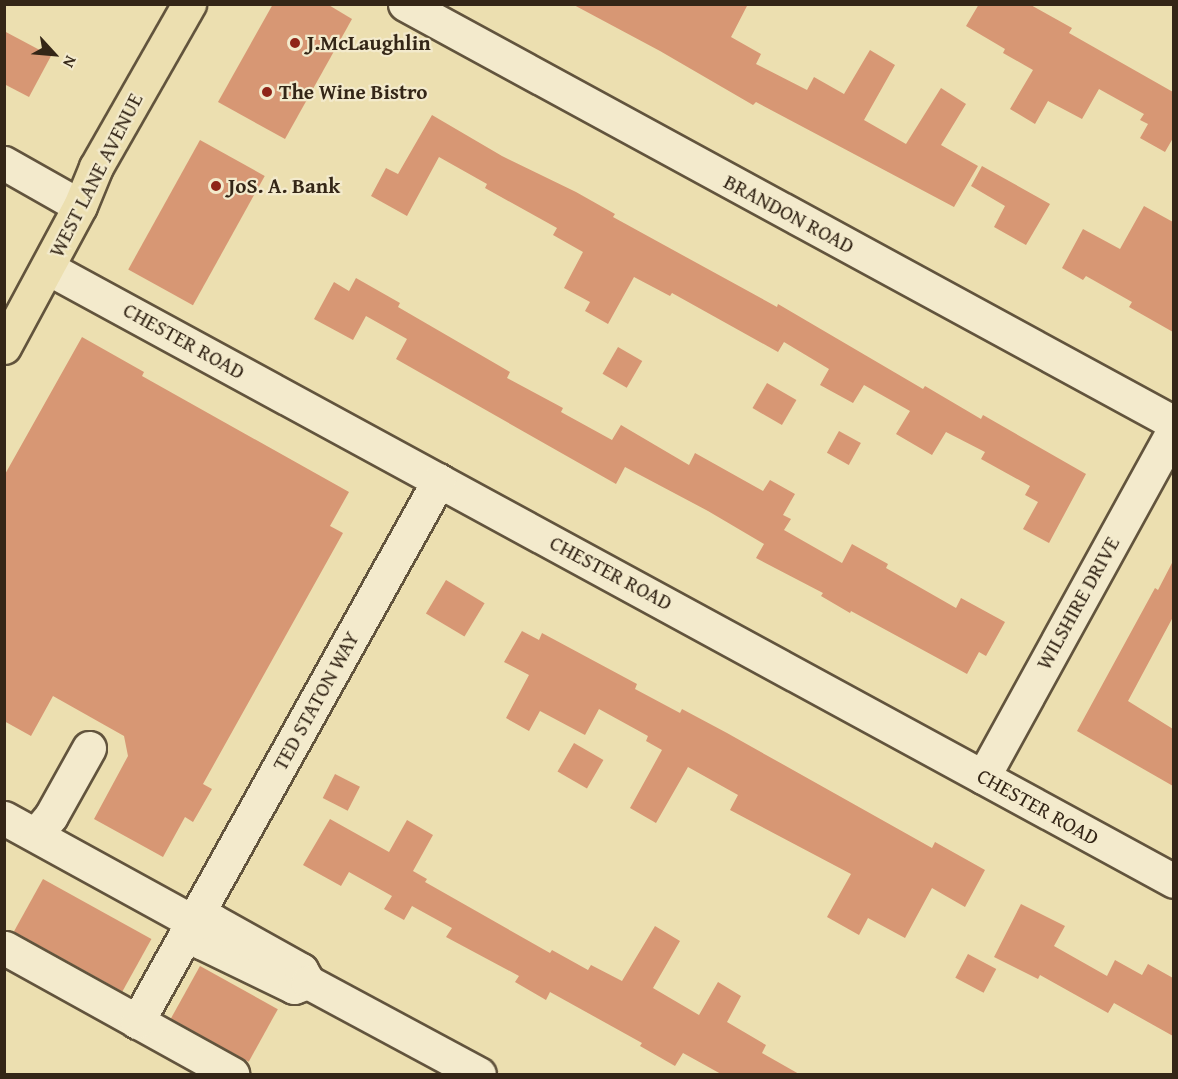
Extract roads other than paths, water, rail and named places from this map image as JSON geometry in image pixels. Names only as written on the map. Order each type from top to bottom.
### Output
[{"type":"main road","name":"WEST LANE AVENUE","points":[[4,347],[80,206],[96,167],[189,4]]},
{"type":"street","name":"BRANDON ROAD","points":[[405,4],[1173,423]]},
{"type":"street","points":[[4,163],[80,206]]},
{"type":"street","name":"CHESTER ROAD","points":[[48,268],[1173,881]]},
{"type":"street","name":"WILSHIRE DRIVE","points":[[983,777],[1173,429]]},
{"type":"street","name":"TED STATON WAY","points":[[137,1022],[439,480]]},
{"type":"street","points":[[36,834],[51,816],[89,748]]},
{"type":"street","points":[[4,818],[193,922],[213,921],[301,970],[308,982],[479,1074]]},
{"type":"street","points":[[5,948],[232,1074]]},
{"type":"place","name":"J.McLaughlin","points":[[295,43]]},
{"type":"place","name":"The Wine Bistro","points":[[267,92]]},
{"type":"place","name":"JoS. A. Bank","points":[[216,186]]}]
